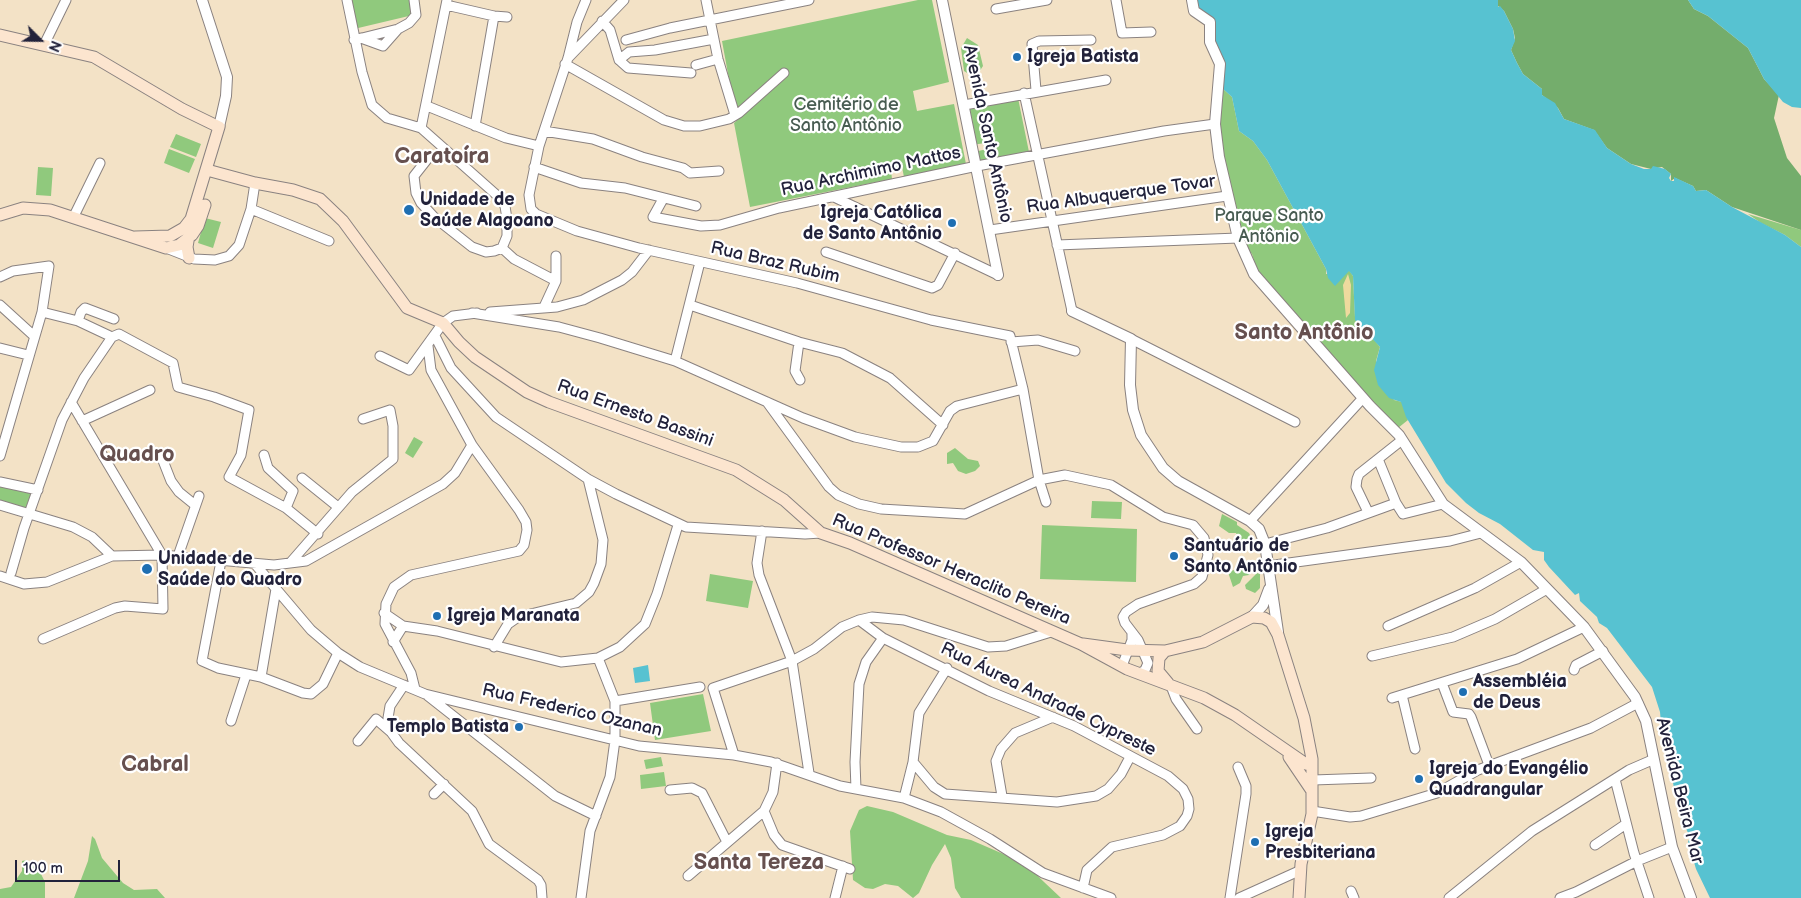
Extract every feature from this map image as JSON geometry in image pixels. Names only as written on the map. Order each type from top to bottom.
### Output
[{"type":"main road","points":[[0,35],[94,57],[182,109],[219,127],[198,226],[188,239],[179,245],[166,248],[74,216],[34,208],[22,208],[0,215]]},
{"type":"main road","points":[[210,170],[255,183],[308,194],[329,206],[356,238],[402,302],[414,312],[442,323]]},
{"type":"main road","points":[[189,258],[188,239],[191,219],[210,170]]},
{"type":"main road","points":[[135,237],[170,236],[184,228],[191,219]]},
{"type":"main road","name":"Rua Ernesto Bassini","points":[[442,323],[475,357],[527,392],[736,470],[784,500],[820,532]]},
{"type":"main road","name":"Rua Professor Heraclito Pereira","points":[[820,532],[850,543],[1080,644],[1122,666],[1204,698],[1235,715],[1284,750]]},
{"type":"main road","points":[[1080,644],[1127,650],[1165,651],[1203,642],[1252,617],[1268,619],[1278,635],[1304,718],[1312,765],[1312,811],[1301,870],[1299,898]]},
{"type":"main road","points":[[1165,651],[1160,658],[1158,671],[1171,686]]},
{"type":"main road","points":[[1284,750],[1306,764],[1312,765]]},
{"type":"main road","points":[[1284,750],[1313,785]]},
{"type":"street","points":[[44,44],[66,0]]},
{"type":"street","points":[[202,0],[227,77],[226,96],[219,127]]},
{"type":"street","points":[[347,0],[372,105],[387,118],[421,128],[503,201],[507,219],[507,236],[502,248],[486,252],[472,247],[434,217],[421,203],[416,193],[414,176],[429,157]]},
{"type":"street","points":[[357,39],[383,46],[398,29],[414,18],[416,10],[414,0]]},
{"type":"street","points":[[586,0],[577,22],[534,167],[581,183],[625,188],[696,206]]},
{"type":"street","points":[[566,61],[624,0]]},
{"type":"street","points":[[706,0],[718,59],[735,115]]},
{"type":"street","points":[[626,40],[809,0]]},
{"type":"street","name":"Avenida Santo Antônio","points":[[942,0],[998,275]]},
{"type":"street","points":[[996,9],[1019,2],[1047,0]]},
{"type":"street","points":[[1116,0],[1122,33],[1151,32]]},
{"type":"street","points":[[1192,0],[1194,11],[1208,20],[1211,25],[1210,42],[1220,64],[1215,124],[1227,196],[1238,238],[1248,263],[1262,285],[1402,440],[1443,504],[1406,515],[1400,512],[1378,459]]},
{"type":"street","points":[[421,128],[447,2],[494,16],[507,17]]},
{"type":"street","points":[[475,126],[494,16]]},
{"type":"street","points":[[602,21],[610,30],[619,60],[633,70],[693,69],[718,59]]},
{"type":"street","points":[[357,39],[398,29]]},
{"type":"street","points":[[619,60],[630,52],[655,50],[714,39]]},
{"type":"street","points":[[1036,90],[1032,44],[1039,41],[1091,40]]},
{"type":"street","points":[[566,61],[671,124],[700,126],[735,115],[784,73]]},
{"type":"street","points":[[964,105],[1036,90],[1106,80]]},
{"type":"street","points":[[1024,93],[1072,311],[1295,422]]},
{"type":"street","points":[[427,106],[506,138],[539,146]]},
{"type":"street","name":"Rua Archimimo Mattos","points":[[663,199],[653,217],[712,226],[977,166],[1164,130],[1215,124]]},
{"type":"street","points":[[544,131],[570,134],[601,141],[642,157],[683,168],[690,173],[719,171]]},
{"type":"street","points":[[74,216],[100,163]]},
{"type":"street","name":"Rua Braz Rubim","points":[[534,167],[529,202],[536,214],[577,231],[649,250],[797,283],[931,320],[1010,339],[1038,340],[1076,351]]},
{"type":"street","points":[[166,248],[189,258],[216,260],[230,256],[239,246],[251,209],[255,183]]},
{"type":"street","name":"Rua Albuquerque Tovar","points":[[990,230],[1227,196]]},
{"type":"street","points":[[834,197],[998,275]]},
{"type":"street","points":[[251,209],[329,241]]},
{"type":"street","points":[[1057,245],[1238,238]]},
{"type":"street","points":[[502,248],[514,259],[556,281]]},
{"type":"street","points":[[380,356],[409,370],[428,346],[442,323],[453,316],[557,307],[583,300],[613,286],[632,272],[649,250]]},
{"type":"street","points":[[826,252],[934,288],[955,253]]},
{"type":"street","points":[[544,307],[556,281],[556,256]]},
{"type":"street","points":[[675,361],[700,262]]},
{"type":"street","points":[[0,277],[13,271],[49,266],[42,312],[0,456]]},
{"type":"street","points":[[0,305],[34,336]]},
{"type":"street","points":[[690,305],[799,342],[842,353],[890,378],[943,425]]},
{"type":"street","points":[[78,321],[85,308],[114,319]]},
{"type":"street","points":[[42,312],[78,321],[112,336],[122,334],[170,361],[174,366],[178,387],[214,397],[249,410],[241,455],[229,478],[286,508],[318,534]]},
{"type":"street","points":[[472,313],[559,327],[675,361],[767,402],[855,437],[901,447],[918,447],[933,441],[950,411],[957,406],[1023,389]]},
{"type":"street","points":[[12,573],[59,428],[71,402],[112,336]]},
{"type":"street","name":"Rua Professor Heraclito Pereira","points":[[435,336],[451,368],[496,417],[588,479],[678,525],[805,534],[820,532]]},
{"type":"street","points":[[1010,339],[1023,389],[1039,480],[1046,502]]},
{"type":"street","points":[[1131,339],[1130,385],[1133,410],[1141,435],[1162,468],[1178,481],[1250,521],[1259,529],[1264,544],[1278,635]]},
{"type":"street","points":[[799,342],[795,371],[800,380]]},
{"type":"street","points":[[415,689],[411,673],[385,624],[384,613],[386,604],[394,587],[411,574],[455,563],[508,554],[519,550],[524,546],[527,530],[526,522],[472,445],[431,370],[428,346]]},
{"type":"street","points":[[0,348],[28,355]]},
{"type":"street","points":[[82,421],[150,390]]},
{"type":"street","points":[[1250,521],[1363,398]]},
{"type":"street","points":[[43,639],[115,608],[125,606],[163,609],[162,555],[71,402]]},
{"type":"street","points":[[767,402],[830,487],[838,495],[859,504],[881,509],[960,515],[1039,480],[1065,475],[1112,485],[1163,517],[1193,525],[1204,538],[1208,555],[1202,577],[1194,584],[1148,600],[1126,612],[1124,617],[1125,623],[1144,651],[1148,663],[1145,670],[1140,673]]},
{"type":"street","points":[[290,564],[318,534],[352,492],[393,459],[393,426],[390,410],[362,418]]},
{"type":"street","points":[[1368,512],[1356,483],[1359,474],[1402,440]]},
{"type":"street","points":[[0,576],[24,584],[47,582],[112,556],[162,555],[255,564],[290,564],[315,556],[443,484],[455,473],[472,445]]},
{"type":"street","points":[[160,453],[171,481],[179,492],[195,506]]},
{"type":"street","points":[[264,456],[268,468],[293,491],[286,508]]},
{"type":"street","points":[[302,478],[338,507]]},
{"type":"street","points":[[494,647],[508,624],[518,617],[576,603],[589,592],[601,564],[603,540],[588,479]]},
{"type":"street","points":[[0,482],[37,493]]},
{"type":"street","points":[[178,556],[199,496]]},
{"type":"street","points":[[1264,544],[1327,528],[1396,503]]},
{"type":"street","name":"Avenida Beira Mar","points":[[1443,504],[1521,562],[1584,627],[1603,651],[1638,703],[1646,721],[1652,760],[1672,847],[1691,898]]},
{"type":"street","points":[[0,505],[73,527],[92,537],[112,556]]},
{"type":"street","points":[[384,613],[403,626],[437,631],[494,647],[562,662],[598,658],[620,647],[645,624],[650,616],[678,525]]},
{"type":"street","points":[[762,531],[757,563],[759,575],[792,661],[809,773]]},
{"type":"street","points":[[1267,566],[1416,546],[1481,533]]},
{"type":"street","points":[[221,561],[202,661],[218,668],[261,677],[303,693],[311,694],[323,684],[338,653]]},
{"type":"street","points":[[1388,626],[1476,588],[1521,562]]},
{"type":"street","name":"Rua Frederico Ozanan","points":[[255,564],[311,630],[338,653],[360,667],[425,694],[639,746],[734,755],[777,763],[809,773],[840,786],[904,798],[941,812],[990,839],[1034,869],[1107,897]]},
{"type":"street","points":[[1252,617],[1263,605],[1270,588]]},
{"type":"street","points":[[261,677],[276,589]]},
{"type":"street","points":[[1372,656],[1453,637],[1495,618],[1547,589]]},
{"type":"street","points":[[734,755],[713,688],[792,661],[814,649],[842,627],[859,620],[872,617],[904,620],[988,648],[1006,646],[1050,632]]},
{"type":"street","name":"Rua Áurea Andrade Cypreste","points":[[859,620],[883,638],[947,668],[989,691],[1053,717],[1168,776],[1183,789],[1188,799],[1187,816],[1184,822],[1171,833],[1112,847],[1087,870],[1083,888]]},
{"type":"street","points":[[393,642],[403,626]]},
{"type":"street","points":[[1392,698],[1529,655],[1584,627]]},
{"type":"street","points":[[1122,666],[1132,640],[1132,633]]},
{"type":"street","points":[[856,789],[855,762],[859,684],[866,662],[883,638]]},
{"type":"street","points":[[1574,670],[1576,665],[1603,651]]},
{"type":"street","points":[[580,898],[590,831],[610,777],[615,740],[615,701],[598,658]]},
{"type":"street","points":[[904,798],[913,762],[919,713],[947,668]]},
{"type":"street","points":[[231,721],[246,674]]},
{"type":"street","points":[[1442,683],[1454,712],[1469,714],[1471,717],[1489,765]]},
{"type":"street","points":[[404,685],[390,706],[388,718],[392,732],[399,743],[472,811],[489,844],[538,880],[541,885],[542,898]]},
{"type":"street","points":[[1171,686],[1176,699],[1197,729]]},
{"type":"street","points":[[615,701],[700,687]]},
{"type":"street","points":[[425,694],[555,796],[596,816]]},
{"type":"street","points":[[1402,695],[1415,749]]},
{"type":"street","points":[[1312,811],[1350,817],[1360,816],[1437,793],[1489,765],[1591,728],[1638,703]]},
{"type":"street","points":[[1002,796],[996,761],[1001,750],[1015,733],[1053,717]]},
{"type":"street","points":[[358,741],[376,719],[392,732]]},
{"type":"street","points":[[913,762],[934,787],[945,794],[1002,796],[1033,802],[1057,802],[1096,796],[1114,784],[1130,757]]},
{"type":"street","points":[[1449,898],[1516,843],[1615,779],[1652,760]]},
{"type":"street","points":[[688,876],[764,811],[773,792],[777,763]]},
{"type":"street","points":[[1230,898],[1246,794],[1244,778],[1238,767]]},
{"type":"street","points":[[1313,785],[1371,778]]},
{"type":"street","points":[[1615,779],[1626,824],[1649,898]]},
{"type":"street","points":[[434,794],[444,784]]},
{"type":"street","points":[[670,790],[692,788],[702,793],[727,842]]},
{"type":"street","points":[[764,811],[774,835],[782,845],[846,867],[835,898]]},
{"type":"street","points":[[1595,844],[1626,824]]},
{"type":"street","points":[[1560,898],[1576,892],[1637,861],[1672,847]]},
{"type":"street","points":[[1239,898],[1301,870]]},
{"type":"green space","points":[[348,0],[409,0],[413,15],[354,29]]},
{"type":"green space","name":"Cemitério de Santo Antônio","points":[[918,0],[932,0],[949,82],[913,91],[917,111],[954,104],[966,164],[904,177],[902,167],[891,170],[892,179],[750,207],[734,123],[787,77],[783,71],[735,112],[722,41]]},
{"type":"green space","points":[[1498,0],[1688,0],[1694,9],[1708,16],[1748,48],[1764,79],[1779,95],[1774,118],[1787,158],[1801,176],[1801,230],[1732,207],[1706,190],[1696,191],[1693,186],[1675,178],[1671,181],[1671,174],[1662,167],[1651,169],[1631,164],[1607,148],[1594,130],[1564,119],[1558,108],[1542,95],[1542,89],[1523,74],[1511,50],[1515,38],[1513,29],[1504,11],[1498,6]]},
{"type":"green space","points":[[967,38],[978,45],[983,66],[977,75],[972,76],[964,71],[961,48]]},
{"type":"green space","name":"Parque Santo Antônio","points":[[1222,88],[1232,97],[1239,131],[1253,141],[1267,160],[1326,269],[1326,274],[1349,270],[1353,276],[1355,317],[1380,347],[1376,361],[1394,400],[1402,402],[1408,420],[1398,428],[1365,398],[1257,270],[1252,254],[1244,247],[1239,236],[1218,126]]},
{"type":"green space","points":[[1018,98],[1029,152],[976,162],[974,152],[987,149],[985,143],[972,145],[966,109]]},
{"type":"green space","points":[[176,134],[201,144],[196,157],[170,147]]},
{"type":"green space","points":[[169,149],[195,159],[189,173],[164,163]]},
{"type":"green space","points":[[38,167],[53,168],[51,196],[36,195]]},
{"type":"green space","points":[[1748,214],[1801,230],[1801,247],[1785,235]]},
{"type":"green space","points":[[205,218],[221,222],[213,248],[198,243]]},
{"type":"green space","points":[[414,437],[423,442],[413,458],[405,453]]},
{"type":"green space","points":[[955,448],[968,459],[978,461],[980,466],[975,471],[966,474],[958,471],[953,463],[947,464],[947,453]]},
{"type":"green space","points":[[0,483],[32,491],[25,510],[0,503]]},
{"type":"green space","points":[[1092,501],[1122,502],[1121,519],[1091,518]]},
{"type":"green space","points":[[1222,514],[1237,522],[1237,525],[1249,533],[1254,543],[1252,546],[1239,540],[1236,533],[1229,533],[1219,526]]},
{"type":"green space","points":[[1042,525],[1137,529],[1136,582],[1040,579]]},
{"type":"green space","points":[[1240,563],[1252,563],[1252,570],[1249,575],[1243,576],[1240,583],[1233,587],[1228,572],[1234,570]]},
{"type":"green space","points":[[1257,573],[1260,574],[1260,588],[1255,593],[1246,589],[1245,585]]},
{"type":"green space","points":[[710,574],[753,581],[748,608],[706,601]]},
{"type":"green space","points":[[703,694],[711,731],[655,740],[650,703]]},
{"type":"green space","points":[[661,757],[663,766],[646,769],[644,760]]},
{"type":"green space","points":[[664,772],[666,786],[641,789],[640,775]]},
{"type":"green space","points":[[867,806],[893,812],[947,835],[971,840],[1008,856],[1026,865],[1061,898],[961,898],[955,888],[951,858],[945,844],[932,865],[919,893],[913,898],[898,886],[885,884],[873,889],[865,888],[853,880],[850,831],[859,810]]},
{"type":"green space","points":[[92,836],[102,858],[123,883],[134,890],[157,889],[165,898],[74,898],[88,861]]},
{"type":"green space","points":[[26,860],[40,872],[45,882],[45,898],[0,898],[0,889],[11,887],[22,871],[22,861]]},
{"type":"sand","points":[[1348,274],[1351,285],[1350,313],[1346,318],[1343,285]]},
{"type":"water","points":[[1196,0],[1498,0],[1498,7],[1500,6],[1504,11],[1513,29],[1515,41],[1511,50],[1523,74],[1542,89],[1542,95],[1555,103],[1564,119],[1595,130],[1607,148],[1631,164],[1644,169],[1651,169],[1653,166],[1665,169],[1671,174],[1669,178],[1671,181],[1674,181],[1674,177],[1693,186],[1696,191],[1706,190],[1732,207],[1785,235],[1801,247],[1801,898],[1710,898],[1696,869],[1688,842],[1690,837],[1679,814],[1670,767],[1670,748],[1662,735],[1660,712],[1652,687],[1607,628],[1599,623],[1597,617],[1580,601],[1579,593],[1575,595],[1549,567],[1544,560],[1544,552],[1533,550],[1500,524],[1479,513],[1446,483],[1406,417],[1401,402],[1389,398],[1378,385],[1374,370],[1380,347],[1355,320],[1353,276],[1349,271],[1335,286],[1328,278],[1326,269],[1267,160],[1253,141],[1239,131],[1232,97],[1222,88],[1223,75],[1213,32],[1198,13]]},
{"type":"water","points":[[1688,0],[1801,0],[1801,108],[1792,107],[1783,102],[1764,79],[1748,48],[1708,16],[1694,9]]},
{"type":"water","points":[[648,665],[650,681],[635,683],[633,668]]},
{"type":"place","name":"Igreja Batista","points":[[1017,57]]},
{"type":"place","name":"Unidade de Saúde Alagoano","points":[[409,210]]},
{"type":"place","name":"Igreja Católica de Santo Antônio","points":[[952,223]]},
{"type":"place","name":"Santuário de Santo Antônio","points":[[1174,556]]},
{"type":"place","name":"Unidade de Saúde do Quadro","points":[[147,569]]},
{"type":"place","name":"Igreja Maranata","points":[[437,616]]},
{"type":"place","name":"Assembléia de Deus","points":[[1463,692]]},
{"type":"place","name":"Templo Batista","points":[[519,727]]},
{"type":"place","name":"Igreja do Evangélio Quadrangular","points":[[1419,779]]},
{"type":"place","name":"Igreja Presbiteriana","points":[[1255,842]]},
{"type":"district","name":"Caratoíra","points":[[442,157]]},
{"type":"district","name":"Santo Antônio","points":[[1304,333]]},
{"type":"district","name":"Quadro","points":[[137,455]]},
{"type":"district","name":"Cabral","points":[[155,765]]},
{"type":"district","name":"Santa Tereza","points":[[759,863]]}]
